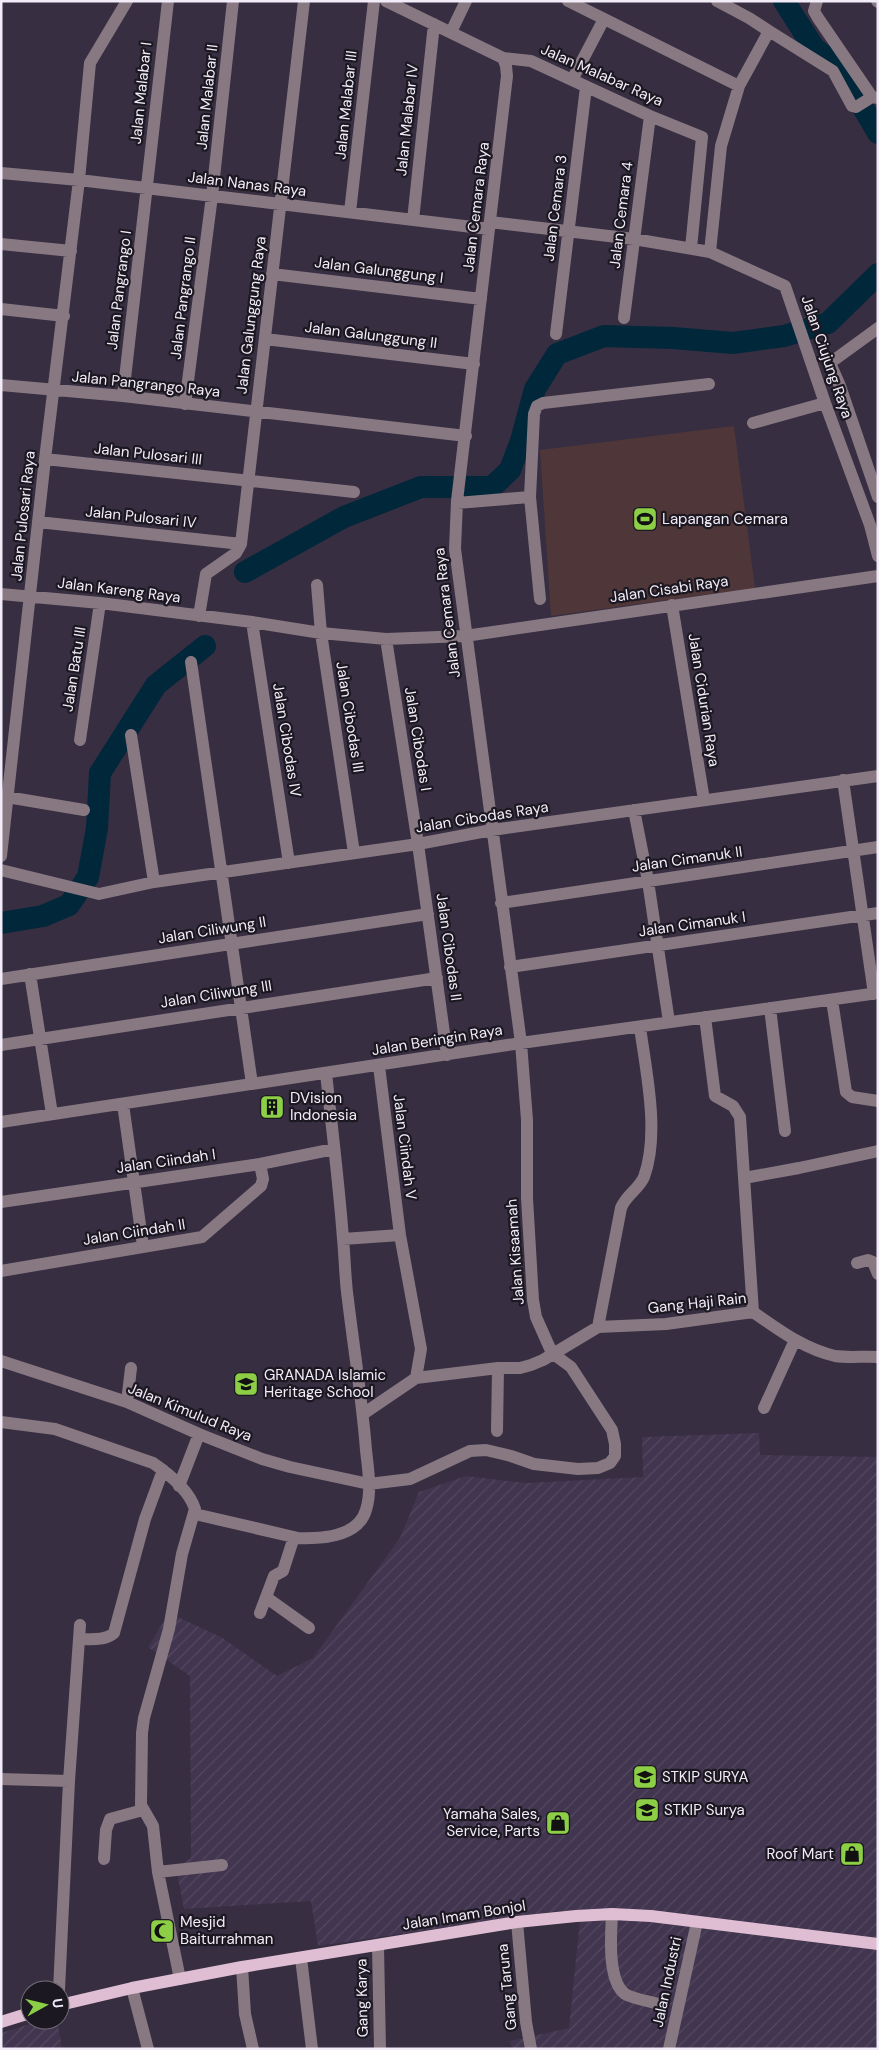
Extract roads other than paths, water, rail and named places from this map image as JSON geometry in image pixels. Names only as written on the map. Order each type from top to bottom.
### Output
[{"type":"main road","name":"Jalan Imam Bonjol","points":[[70,2003],[132,1988],[242,1967],[517,1922],[576,1916],[612,1914],[651,1916],[878,1944]]},
{"type":"main road","points":[[1,2022],[20,2016]]},
{"type":"street","name":"Jalan Pulosari Raya","points":[[1,856],[5,796],[31,597],[45,459],[64,316],[90,63],[127,1]]},
{"type":"street","name":"Jalan Malabar I","points":[[147,188],[168,1]]},
{"type":"street","name":"Jalan Malabar II","points":[[212,196],[233,1]]},
{"type":"street","name":"Jalan Galunggung Raya","points":[[241,544],[304,1]]},
{"type":"street","name":"Jalan Malabar III","points":[[350,212],[374,1]]},
{"type":"street","name":"Jalan Malabar Raya","points":[[386,1],[503,58],[531,61],[650,116],[702,136],[690,248]]},
{"type":"street","points":[[451,32],[466,1]]},
{"type":"street","points":[[568,1],[740,86]]},
{"type":"street","points":[[716,1],[749,18],[833,71],[849,104],[868,101],[815,12],[817,1]]},
{"type":"street","points":[[572,80],[604,19]]},
{"type":"street","name":"Jalan Malabar IV","points":[[413,220],[434,24]]},
{"type":"street","points":[[710,252],[721,146],[740,86],[769,31]]},
{"type":"street","name":"Jalan Cemara Raya","points":[[503,58],[507,70],[457,502],[455,549],[465,636],[521,1044]]},
{"type":"street","name":"Jalan Cemara 3","points":[[556,334],[586,87]]},
{"type":"street","name":"Jalan Cemara 4","points":[[624,318],[650,116]]},
{"type":"street","name":"Jalan Nanas Raya","points":[[1,173],[79,180],[413,220],[490,225]]},
{"type":"street","name":"Jalan Pangrango I","points":[[123,396],[147,188]]},
{"type":"street","name":"Jalan Pangrango II","points":[[185,404],[212,196]]},
{"type":"street","name":"Jalan Ciujung Raya","points":[[490,225],[568,231],[634,239],[710,252],[783,284],[787,288],[825,404],[874,524],[878,556]]},
{"type":"street","points":[[1,244],[71,252]]},
{"type":"street","name":"Jalan Galunggung I","points":[[272,274],[481,299]]},
{"type":"street","points":[[1,308],[64,316]]},
{"type":"street","points":[[814,371],[830,363],[878,328]]},
{"type":"street","name":"Jalan Galunggung II","points":[[265,339],[474,364]]},
{"type":"street","points":[[830,363],[840,386],[878,497]]},
{"type":"street","points":[[540,599],[530,497],[534,414],[538,405],[709,384]]},
{"type":"street","name":"Jalan Pangrango Raya","points":[[1,385],[123,396],[466,436]]},
{"type":"street","points":[[752,423],[825,404]]},
{"type":"street","name":"Jalan Pulosari III","points":[[45,459],[354,492]]},
{"type":"street","points":[[457,502],[530,497]]},
{"type":"street","name":"Jalan Pulosari IV","points":[[38,522],[241,544]]},
{"type":"street","points":[[199,614],[206,574],[236,553],[241,544]]},
{"type":"street","name":"Jalan Cisabi Raya","points":[[465,636],[878,576]]},
{"type":"street","name":"Jalan Cibodas III","points":[[317,585],[321,633],[354,853]]},
{"type":"street","name":"Jalan Kareng Raya","points":[[1,594],[199,614],[252,622]]},
{"type":"street","name":"Jalan Batu III","points":[[80,740],[100,603]]},
{"type":"street","name":"Jalan Cidurian Raya","points":[[672,606],[704,800]]},
{"type":"street","points":[[252,622],[321,633],[386,639],[465,636]]},
{"type":"street","name":"Jalan Cibodas IV","points":[[252,622],[289,863]]},
{"type":"street","name":"Jalan Cibodas I","points":[[386,639],[418,844]]},
{"type":"street","points":[[192,662],[252,1084]]},
{"type":"street","points":[[131,735],[154,882]]},
{"type":"street","name":"Jalan Cibodas Raya","points":[[1,870],[92,894],[154,882],[418,844],[492,830],[878,776]]},
{"type":"street","points":[[843,780],[862,915],[876,994]]},
{"type":"street","points":[[5,796],[84,810]]},
{"type":"street","points":[[634,810],[648,881],[669,1022]]},
{"type":"street","name":"Jalan Cibodas II","points":[[418,844],[447,1055]]},
{"type":"street","name":"Jalan Cimanuk II","points":[[501,903],[878,848]]},
{"type":"street","name":"Jalan Cimanuk I","points":[[510,967],[878,913]]},
{"type":"street","name":"Jalan Ciliwung II","points":[[1,979],[428,914]]},
{"type":"street","points":[[30,974],[52,1114]]},
{"type":"street","name":"Jalan Ciliwung III","points":[[1,1045],[436,978]]},
{"type":"street","name":"Jalan Beringin Raya","points":[[1,1122],[669,1022],[876,994]]},
{"type":"street","points":[[832,1000],[846,1092],[852,1097],[878,1101]]},
{"type":"street","points":[[770,1008],[785,1131]]},
{"type":"street","points":[[705,1017],[716,1096],[733,1106],[740,1117],[753,1312]]},
{"type":"street","points":[[363,1414],[416,1378],[498,1368],[520,1368],[531,1365],[543,1360],[598,1326],[623,1201],[642,1180],[648,1160],[650,1099],[640,1027]]},
{"type":"street","name":"Jalan Kisaamah","points":[[369,1484],[410,1478],[470,1450],[486,1450],[534,1464],[578,1469],[598,1468],[610,1463],[615,1456],[612,1430],[571,1368],[552,1354],[541,1332],[533,1300],[527,1198],[527,1120],[521,1044]]},
{"type":"street","name":"Jalan Ciindah V","points":[[379,1066],[400,1235],[421,1349],[416,1378]]},
{"type":"street","points":[[195,1514],[294,1537],[314,1539],[330,1537],[348,1531],[360,1522],[366,1510],[369,1484],[363,1414],[347,1297],[326,1074]]},
{"type":"street","points":[[123,1104],[143,1246]]},
{"type":"street","name":"Jalan Ciindah I","points":[[1,1202],[260,1164],[334,1149]]},
{"type":"street","points":[[744,1178],[878,1151]]},
{"type":"street","name":"Jalan Ciindah II","points":[[1,1271],[199,1238],[205,1235],[261,1186],[263,1179],[260,1164]]},
{"type":"street","points":[[343,1239],[400,1235]]},
{"type":"street","points":[[856,1262],[868,1260],[873,1262],[878,1274]]},
{"type":"street","name":"Gang Haji Rain","points":[[598,1326],[666,1324],[753,1312],[795,1340],[813,1349],[836,1356],[878,1357]]},
{"type":"street","points":[[764,1408],[795,1340]]},
{"type":"street","name":"Jalan Kimulud Raya","points":[[1,1361],[127,1402],[199,1434],[290,1467],[369,1484]]},
{"type":"street","points":[[127,1402],[131,1368]]},
{"type":"street","points":[[497,1431],[498,1368]]},
{"type":"street","points":[[1,1422],[55,1429],[145,1459],[163,1470],[191,1500],[195,1514],[182,1554],[170,1629],[144,1718],[140,1798],[142,1810],[153,1826],[158,1872],[180,1979]]},
{"type":"street","points":[[179,1486],[199,1434]]},
{"type":"street","points":[[78,1639],[102,1638],[114,1633],[145,1519],[163,1470]]},
{"type":"street","points":[[260,1613],[274,1576],[283,1572],[294,1537]]},
{"type":"street","points":[[267,1598],[309,1628]]},
{"type":"street","points":[[59,1980],[69,1781],[80,1625]]},
{"type":"street","points":[[1,1779],[69,1781]]},
{"type":"street","points":[[104,1859],[106,1830],[110,1819],[142,1810]]},
{"type":"street","points":[[158,1872],[222,1865]]},
{"type":"street","points":[[612,1914],[613,1972],[619,1987],[626,1994],[663,2005]]},
{"type":"street","name":"Gang Taruna","points":[[517,1922],[526,2022],[531,2049]]},
{"type":"street","name":"Jalan Industri","points":[[670,2049],[696,1922]]},
{"type":"street","name":"Gang Karya","points":[[378,1946],[380,2049]]},
{"type":"street","points":[[301,1958],[312,2049]]},
{"type":"street","points":[[242,1967],[245,2014],[253,2049]]},
{"type":"street","points":[[132,1988],[148,2049]]},
{"type":"waterway","points":[[784,1],[814,48],[839,67],[878,133]]},
{"type":"waterway","points":[[245,572],[344,517],[421,487],[492,487],[510,470],[521,441],[535,389],[557,354],[604,336],[673,338],[733,343],[784,336],[828,323],[878,274]]},
{"type":"waterway","points":[[1,923],[43,916],[69,905],[88,877],[97,828],[100,773],[156,685],[205,646]]},
{"type":"place","name":"Lapangan Cemara","points":[[645,519]]},
{"type":"place","name":"DVision Indonesia","points":[[272,1107]]},
{"type":"place","name":"GRANADA Islamic Heritage School","points":[[246,1384]]},
{"type":"place","name":"STKIP SURYA","points":[[645,1777]]},
{"type":"place","name":"STKIP Surya","points":[[647,1810]]},
{"type":"place","name":"Yamaha Sales, Service, Parts","points":[[558,1823]]},
{"type":"place","name":"Roof Mart","points":[[852,1854]]},
{"type":"place","name":"Mesjid Baiturrahman","points":[[162,1931]]}]
